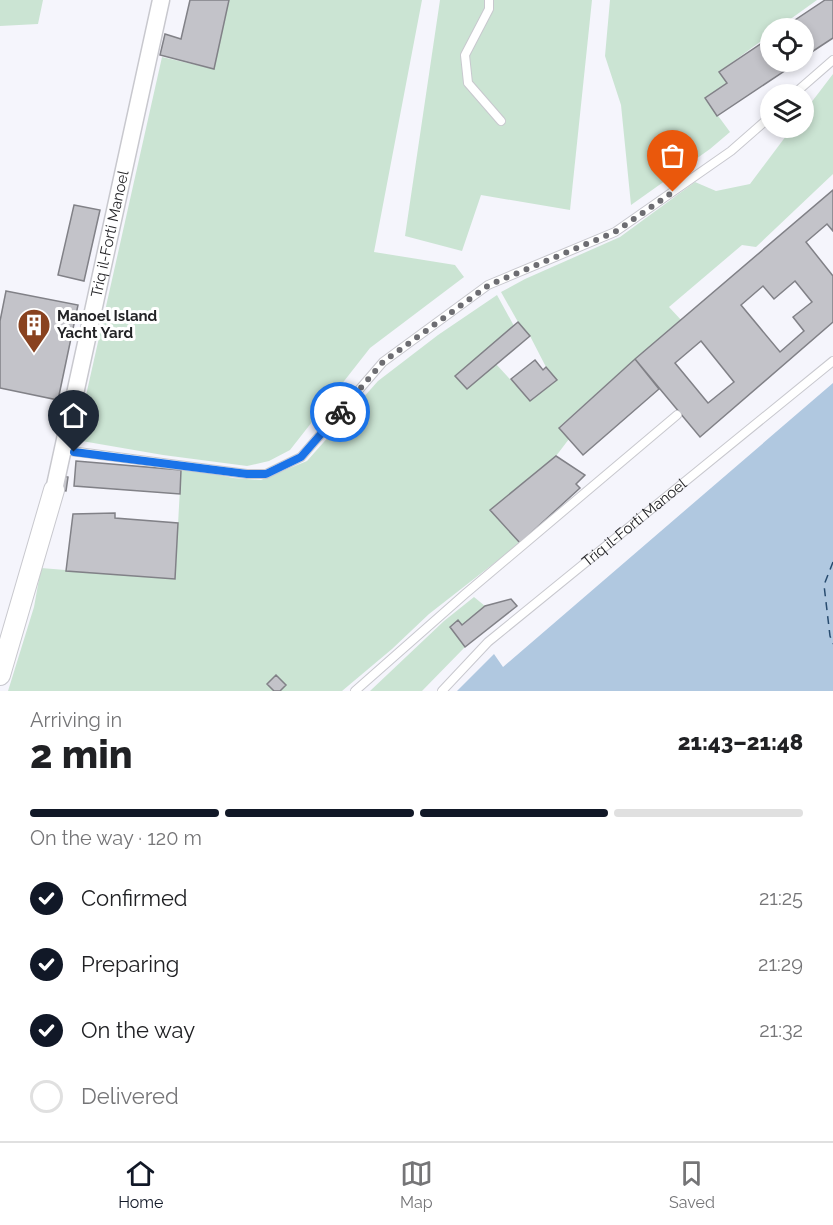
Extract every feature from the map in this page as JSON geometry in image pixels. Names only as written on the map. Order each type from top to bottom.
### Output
[{"type":"street","name":"Triq il-Forti Manoel","points":[[0,675],[54,490],[161,0]]},
{"type":"lane","points":[[489,0],[489,9],[465,55],[468,83],[501,121]]},
{"type":"lane","points":[[805,84],[833,60]]},
{"type":"lane","points":[[63,450],[247,474],[266,474],[301,457],[383,362],[489,285],[615,232],[731,152],[760,126]]},
{"type":"lane","name":"Triq il-Forti Manoel","points":[[442,691],[488,642],[833,361]]},
{"type":"lane","points":[[355,691],[465,594],[676,415]]},
{"type":"green space","points":[[0,0],[43,0],[38,24],[0,26]]},
{"type":"green space","points":[[229,0],[422,0],[374,252],[455,265],[464,277],[370,348],[290,450],[269,461],[247,466],[76,440],[162,57],[214,69]]},
{"type":"green space","points":[[440,0],[592,0],[570,210],[481,195],[462,251],[405,236]]},
{"type":"green space","points":[[610,0],[817,0],[792,18],[760,18],[760,42],[719,72],[727,83],[705,98],[730,132],[710,149],[631,205],[621,105],[605,56]]},
{"type":"green space","points":[[833,74],[833,174],[756,247],[742,245],[669,307],[682,321],[635,359],[559,427],[569,439],[556,456],[490,510],[520,543],[429,614],[342,691],[8,691],[34,607],[41,568],[175,579],[181,470],[197,470],[233,478],[261,480],[307,461],[378,381],[438,335],[497,295],[514,326],[455,376],[467,389],[496,364],[530,401],[556,379],[546,367],[530,336],[518,322],[501,292],[620,237],[695,182],[716,191],[750,184],[784,138],[814,138],[814,99]]},
{"type":"green space","points":[[474,597],[485,606],[462,625],[458,621],[450,627],[465,647],[422,691],[370,691],[444,621]]},
{"type":"water","points":[[833,383],[833,691],[457,691],[494,654],[503,667]]},
{"type":"building","points":[[190,0],[229,0],[214,69],[160,55],[165,34],[181,39]]},
{"type":"building","points":[[825,0],[833,0],[833,38],[814,50],[814,18],[798,18]]},
{"type":"building","points":[[760,44],[760,72],[783,72],[765,84],[760,84],[760,87],[717,116],[705,98],[727,83],[719,72]]},
{"type":"building","points":[[833,190],[833,231],[827,224],[806,242],[833,276],[833,322],[700,437],[635,359]],"holes":[[[795,281],[812,302],[793,317],[804,331],[780,352],[741,305],[763,286],[774,299]],[[701,341],[734,382],[708,403],[675,363]]]},
{"type":"building","points":[[74,205],[100,210],[84,281],[58,275]]},
{"type":"building","name":"Manoel Island Yacht Yard","points":[[6,291],[78,305],[58,400],[0,388],[0,321]]},
{"type":"building","points":[[518,322],[530,336],[467,389],[455,376]]},
{"type":"building","points":[[635,359],[659,389],[583,455],[559,428]]},
{"type":"building","points":[[535,360],[543,370],[546,367],[557,380],[530,401],[511,379]]},
{"type":"building","points":[[556,456],[585,475],[576,484],[580,488],[520,543],[490,510]]},
{"type":"building","points":[[76,461],[181,470],[180,494],[74,486]]},
{"type":"building","points":[[62,476],[68,477],[66,491],[59,490]]},
{"type":"building","points":[[115,513],[115,518],[178,523],[175,579],[66,571],[73,514]]},
{"type":"building","points":[[511,599],[517,606],[465,647],[450,627],[458,620],[462,625],[485,606]]},
{"type":"building","points":[[276,675],[286,685],[280,691],[274,691],[267,684]]},
{"type":"ferry route","points":[[833,562],[824,585],[833,644]]},
{"type":"way so far","points":[[340,412],[383,362],[489,285],[615,232],[673,192]]},
{"type":"place","name":"Manoel Island Yacht Yard","points":[[34,354]]},
{"type":"route","points":[[74,452],[247,474],[266,474],[301,457],[340,412]]}]
